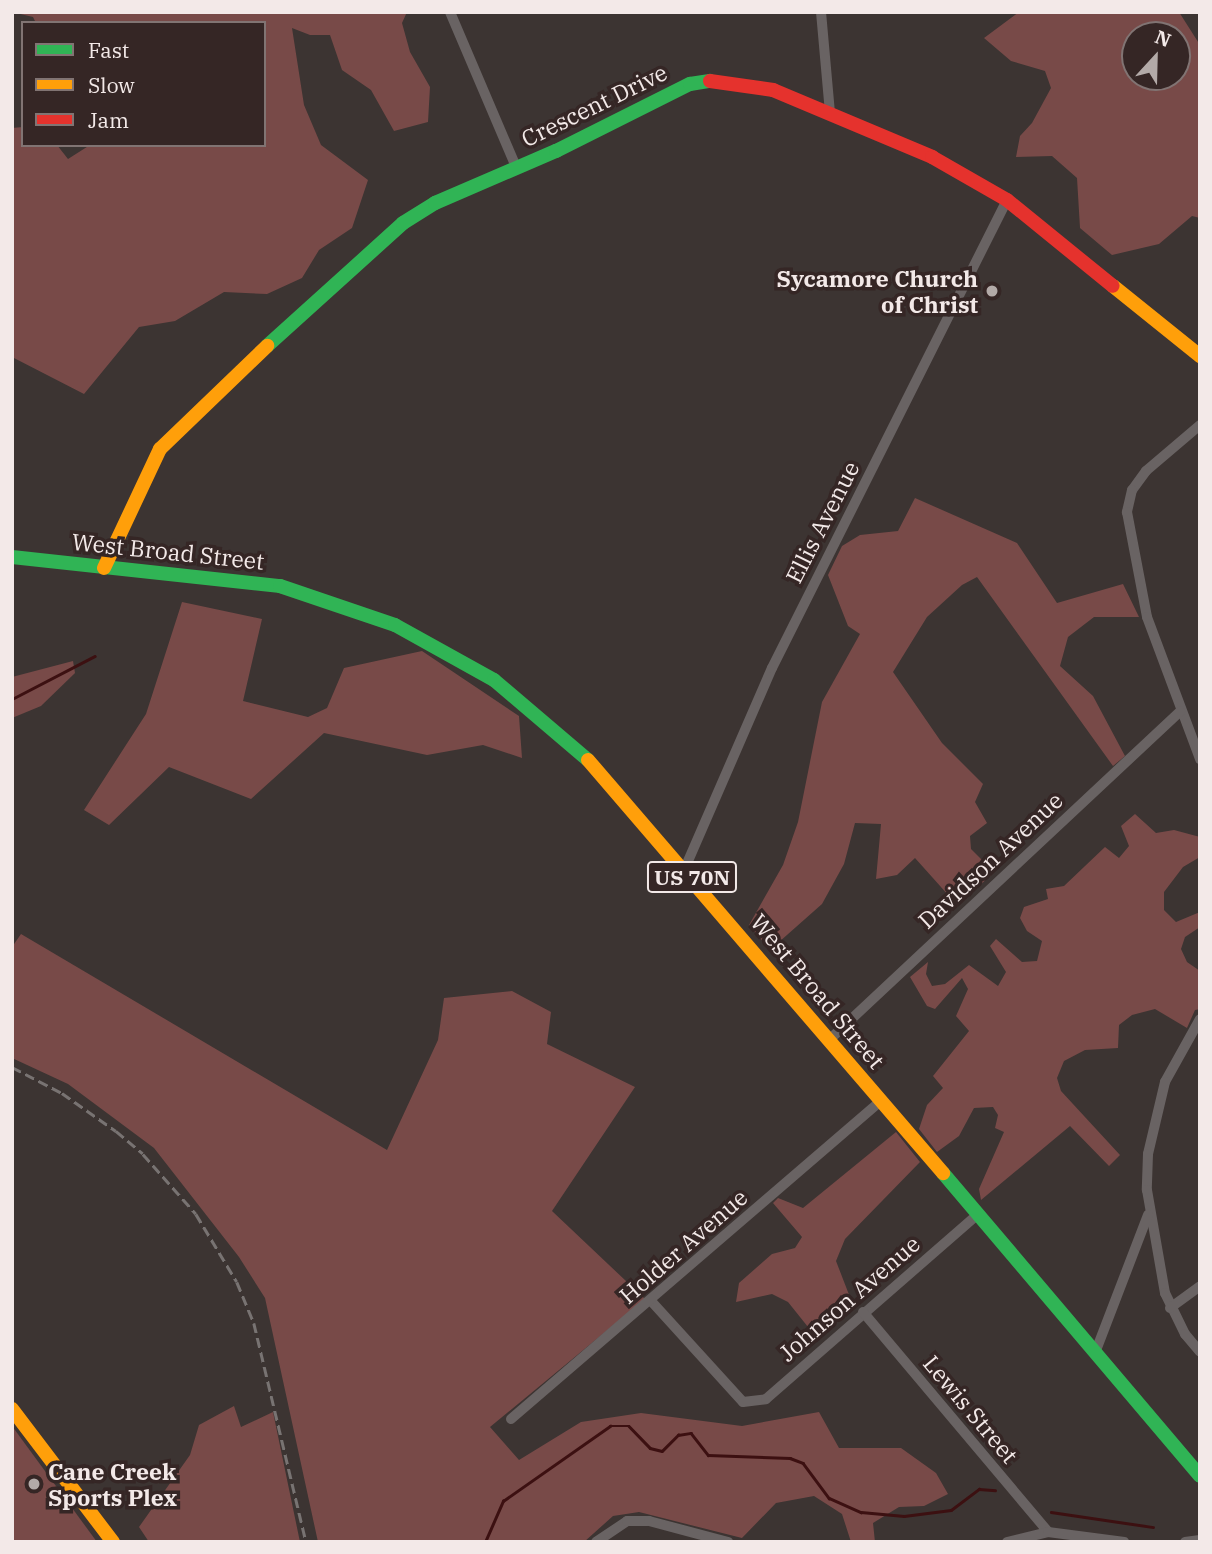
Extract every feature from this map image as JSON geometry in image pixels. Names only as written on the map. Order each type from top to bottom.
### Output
[{"type":"main road","name":"Crescent Drive","points":[[104,568],[160,449],[202,404],[403,223],[435,203],[690,84],[745,83],[830,113],[932,157],[1007,200],[1200,356]]},
{"type":"main road","name":"West Broad Street","points":[[12,557],[104,568],[220,576],[279,586],[405,630],[494,680],[552,724],[685,869],[1200,1476]]},
{"type":"main road","points":[[12,1409],[113,1542]]},
{"type":"street","points":[[450,12],[516,167]]},
{"type":"street","points":[[821,12],[830,113]]},
{"type":"street","name":"Ellis Avenue","points":[[685,869],[772,667],[1007,200]]},
{"type":"street","points":[[1200,425],[1146,471],[1132,490],[1127,512],[1147,617],[1200,759]]},
{"type":"street","name":"Davidson Avenue","points":[[830,1040],[1180,711]]},
{"type":"street","points":[[1200,1018],[1178,1053],[1156,1115],[1148,1154],[1149,1214],[1170,1308],[1200,1352]]},
{"type":"street","name":"Holder Avenue","points":[[511,1419],[652,1302],[881,1101]]},
{"type":"street","points":[[1095,1353],[1149,1214]]},
{"type":"street","name":"Johnson Avenue","points":[[652,1302],[743,1402],[766,1399],[977,1215]]},
{"type":"street","points":[[1170,1308],[1200,1286]]},
{"type":"street","name":"Lewis Street","points":[[863,1312],[1048,1532]]},
{"type":"street","points":[[596,1542],[627,1521],[649,1521],[728,1542]]},
{"type":"street","points":[[1007,1542],[1048,1532],[1124,1542]]},
{"type":"street","points":[[1185,1542],[1200,1540]]},
{"type":"shaded area","points":[[12,12],[407,12],[402,23],[410,52],[430,87],[428,122],[394,131],[371,90],[342,70],[330,35],[310,35],[292,28],[304,105],[321,145],[368,180],[352,228],[319,250],[302,278],[267,294],[224,292],[175,321],[139,327],[84,394],[12,357],[12,128],[21,127],[21,147],[59,147],[68,159],[87,147],[266,147],[266,21],[35,21],[33,17]]},
{"type":"shaded area","points":[[1019,12],[1179,12],[1185,21],[1121,21],[1121,91],[1191,91],[1191,31],[1200,45],[1200,218],[1192,216],[1159,244],[1112,255],[1080,228],[1077,178],[1052,156],[1016,157],[1020,136],[1032,123],[1051,88],[1045,71],[1011,61],[984,38]]},
{"type":"shaded area","points":[[915,498],[1017,543],[1057,603],[1123,584],[1139,617],[1094,617],[1068,637],[1060,666],[1093,696],[1125,756],[1113,766],[977,577],[962,585],[927,617],[893,672],[942,743],[983,784],[975,802],[987,823],[970,836],[971,849],[994,872],[958,906],[915,858],[897,875],[876,879],[881,824],[855,823],[844,864],[822,904],[770,950],[749,925],[783,865],[798,822],[822,702],[860,634],[848,626],[828,575],[842,546],[860,535],[898,531]]},
{"type":"shaded area","points":[[182,602],[262,619],[243,701],[308,717],[327,708],[344,668],[422,651],[519,716],[522,758],[483,745],[427,755],[324,733],[251,799],[169,767],[109,825],[84,810],[146,714]]},
{"type":"shaded area","points":[[73,661],[75,673],[41,706],[12,718],[12,677]]},
{"type":"shaded area","points":[[1135,814],[1156,833],[1174,830],[1200,837],[1200,857],[1183,867],[1164,892],[1164,910],[1176,922],[1200,912],[1200,927],[1185,937],[1181,949],[1187,962],[1200,971],[1200,1009],[1195,1010],[1187,1028],[1155,1009],[1132,1015],[1119,1025],[1118,1048],[1085,1050],[1064,1061],[1057,1078],[1061,1091],[1120,1155],[1109,1166],[1070,1126],[981,1200],[979,1189],[1004,1132],[995,1128],[998,1115],[993,1107],[974,1108],[959,1136],[937,1152],[919,1129],[927,1105],[943,1088],[933,1076],[969,1031],[956,1016],[968,989],[962,978],[935,1009],[927,1006],[910,977],[928,962],[926,974],[932,986],[945,984],[969,965],[998,986],[1006,972],[990,946],[996,939],[1022,962],[1037,961],[1042,941],[1027,931],[1020,918],[1024,907],[1048,899],[1046,889],[1064,886],[1105,847],[1119,858],[1129,846],[1121,826]]},
{"type":"shaded area","points":[[21,934],[387,1150],[438,1040],[444,998],[512,991],[551,1012],[547,1044],[635,1087],[552,1211],[645,1299],[490,1427],[519,1460],[581,1422],[641,1413],[742,1426],[819,1412],[839,1448],[901,1448],[936,1473],[948,1494],[924,1506],[899,1507],[873,1523],[875,1542],[851,1542],[842,1514],[814,1496],[776,1503],[742,1538],[639,1512],[613,1516],[584,1542],[318,1542],[265,1298],[239,1257],[154,1148],[68,1084],[12,1058],[12,947]]},
{"type":"shaded area","points":[[896,1132],[920,1162],[845,1239],[836,1261],[853,1305],[822,1333],[808,1327],[788,1302],[772,1294],[736,1302],[739,1283],[772,1254],[795,1248],[802,1237],[773,1203],[778,1198],[803,1208]]},
{"type":"shaded area","points":[[234,1406],[241,1427],[273,1412],[300,1542],[149,1542],[139,1527],[190,1455],[199,1425]]},
{"type":"shaded area","name":"Cane Creek Sports Plex","points":[[12,1426],[97,1542],[12,1542]]},
{"type":"waterway","points":[[12,699],[95,656]]},
{"type":"waterway","points":[[485,1542],[503,1501],[610,1426],[629,1426],[650,1448],[662,1451],[678,1435],[691,1433],[708,1455],[790,1458],[803,1463],[829,1498],[861,1512],[904,1516],[951,1510],[979,1489],[995,1490]]},
{"type":"waterway","points":[[1051,1512],[1153,1527]]},
{"type":"railway","points":[[12,1067],[62,1093],[116,1131],[143,1154],[196,1214],[237,1282],[254,1323],[306,1542]]},
{"type":"traffic: fast","points":[[267,346],[403,223],[435,203],[556,151],[690,84],[710,81]]},
{"type":"traffic: fast","points":[[12,557],[280,586],[395,625],[494,680],[588,760]]},
{"type":"traffic: fast","points":[[943,1173],[1200,1476]]},
{"type":"traffic: slow","points":[[1113,286],[1200,356]]},
{"type":"traffic: slow","points":[[104,568],[160,449],[267,346]]},
{"type":"traffic: slow","points":[[588,760],[943,1173]]},
{"type":"traffic: slow","points":[[12,1409],[113,1542]]},
{"type":"traffic: jam","points":[[710,81],[773,90],[932,157],[1007,200],[1113,286]]},
{"type":"place","name":"Sycamore Church of Christ","points":[[992,291]]},
{"type":"place","name":"Cane Creek Sports Plex","points":[[34,1484]]}]
